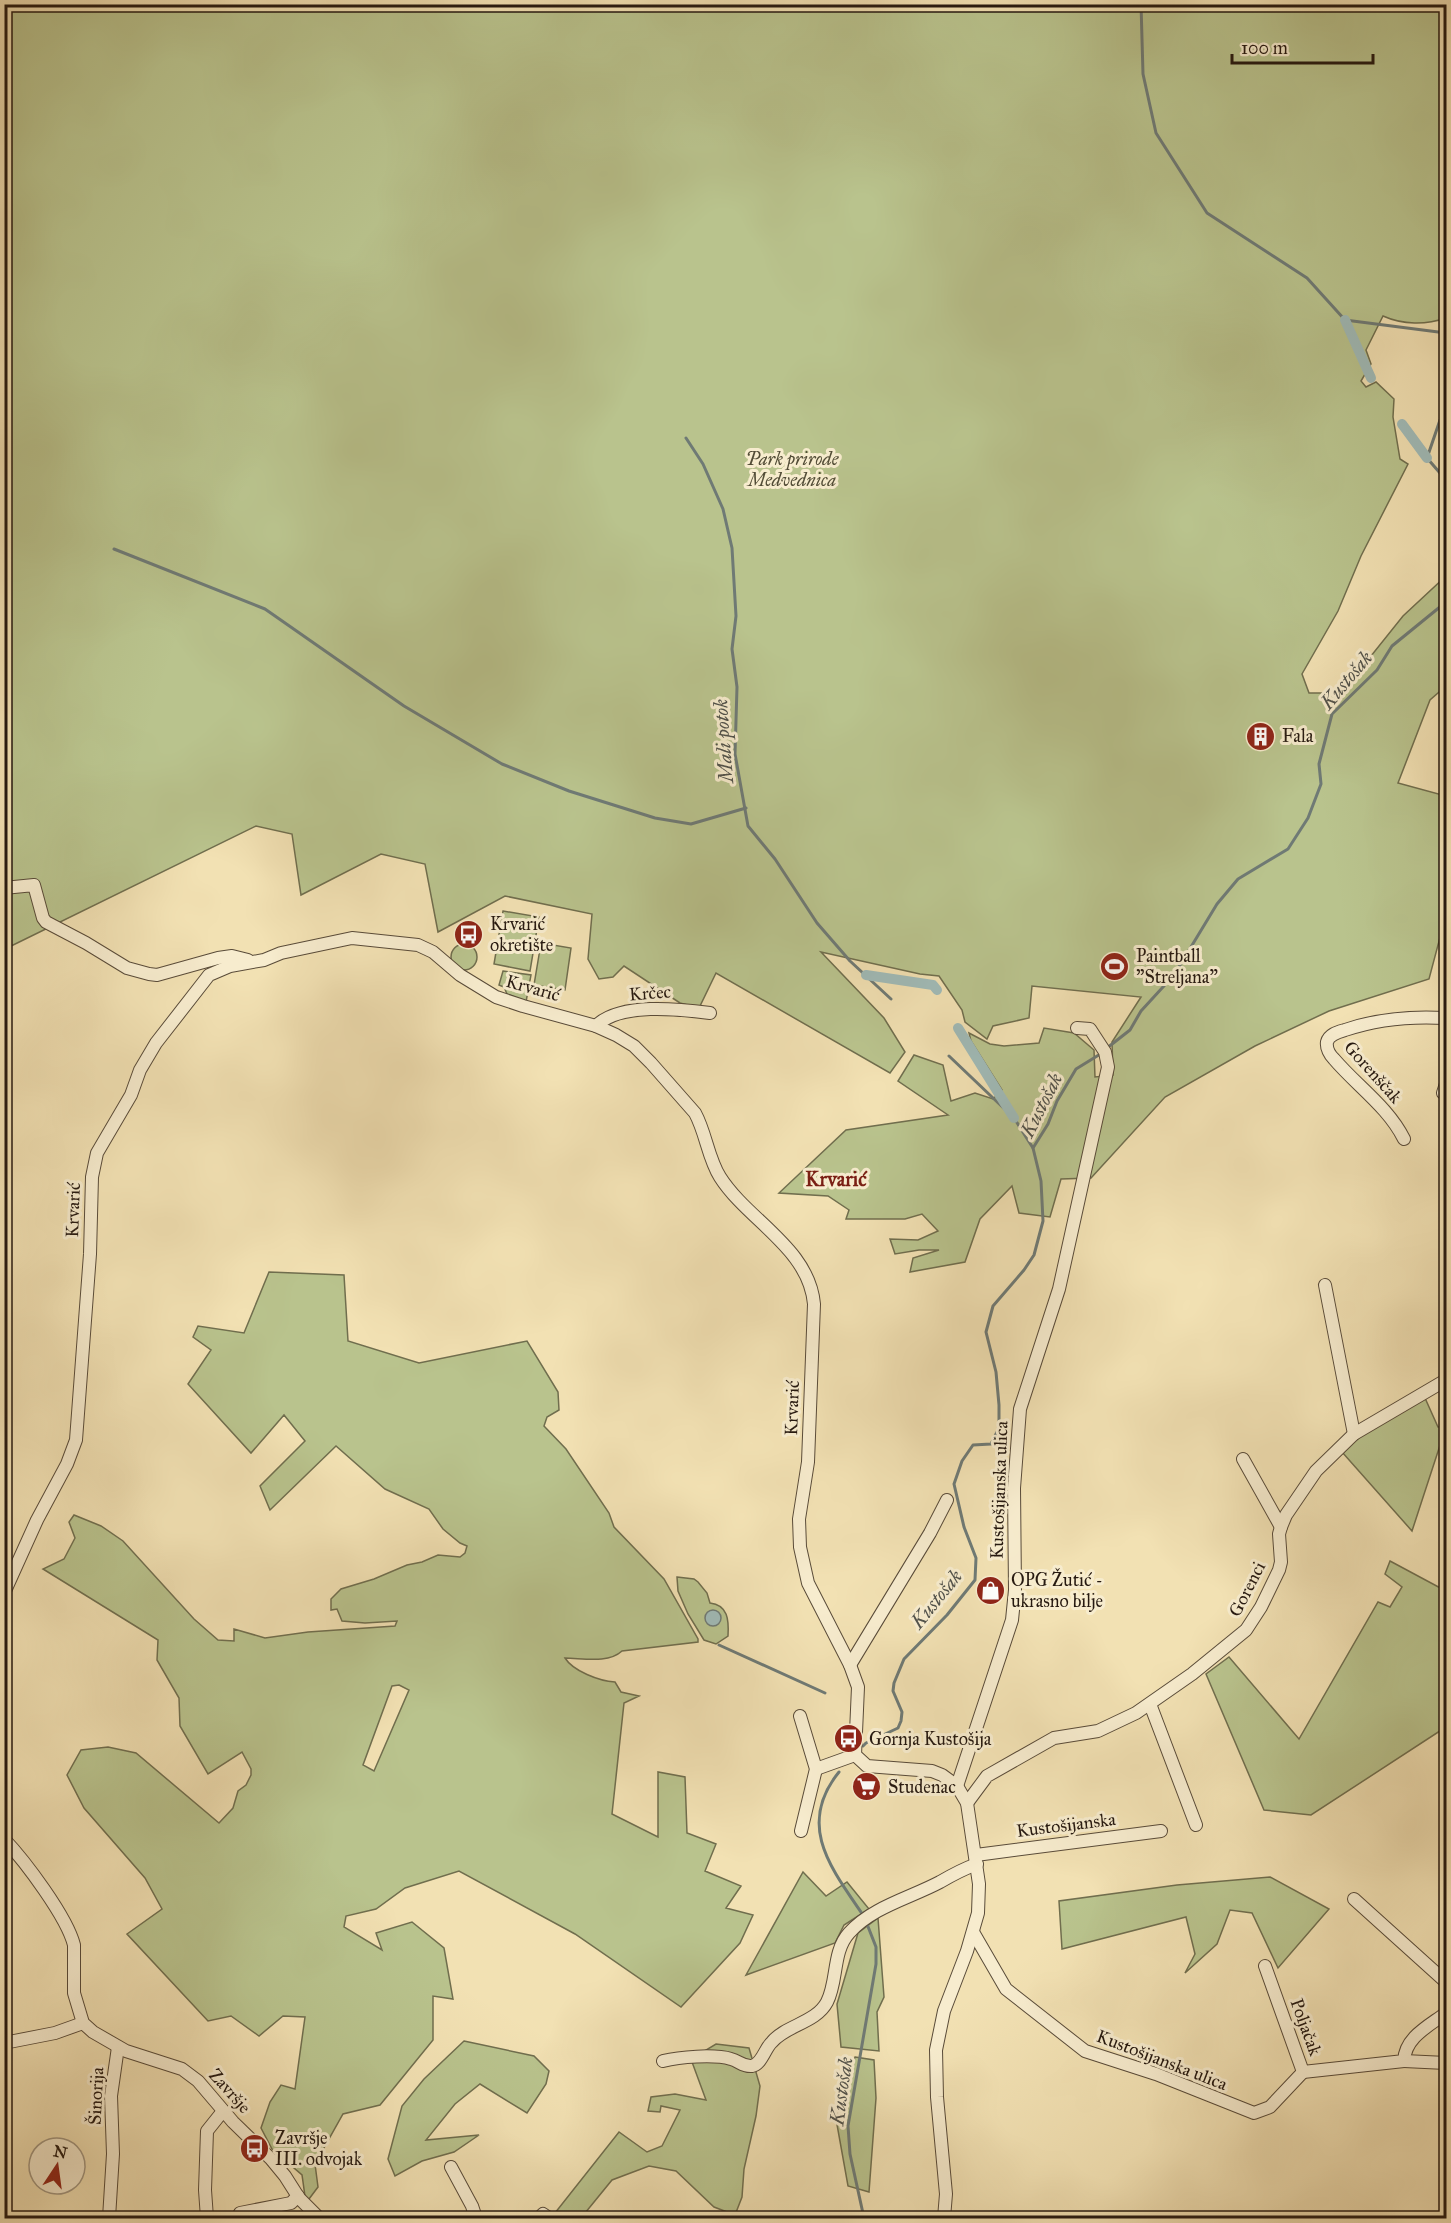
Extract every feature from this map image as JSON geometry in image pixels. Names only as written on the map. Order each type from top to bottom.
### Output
[{"type":"street","points":[[4,888],[34,885],[46,922],[135,971],[157,975],[232,956],[249,961]]},
{"type":"street","name":"Krvarić","points":[[4,1593],[37,1520],[67,1464],[76,1440],[90,1254],[92,1177],[97,1153],[131,1095],[140,1070],[156,1043],[208,975],[249,961],[264,960],[281,952],[352,938],[418,945],[433,952],[460,975],[496,997],[596,1026],[634,1046],[691,1108],[702,1125],[719,1176],[792,1254],[806,1275],[812,1289],[814,1304],[808,1462],[799,1520],[800,1547],[808,1583],[850,1665],[858,1687],[855,1755]]},
{"type":"street","name":"Krčec","points":[[596,1026],[603,1019],[618,1013],[640,1010],[676,1008],[710,1013]]},
{"type":"street","name":"Gorenščak","points":[[1404,1139],[1385,1112],[1334,1059],[1327,1047],[1327,1042],[1334,1034],[1378,1022],[1446,1018]]},
{"type":"street","name":"Kustošijanska ulica","points":[[957,1786],[1012,1620],[1015,1590],[1014,1488],[1020,1409],[1059,1289],[1108,1067],[1105,1052],[1090,1029],[1077,1028]]},
{"type":"street","points":[[1325,1285],[1354,1434]]},
{"type":"street","name":"Gorenci","points":[[967,1803],[987,1776],[1054,1738],[1107,1728],[1136,1713],[1214,1657],[1246,1630],[1261,1607],[1279,1570],[1281,1562],[1279,1534],[1286,1515],[1316,1471],[1354,1434],[1446,1380]]},
{"type":"street","points":[[1243,1459],[1281,1527]]},
{"type":"street","points":[[850,1665],[930,1533],[947,1500]]},
{"type":"street","points":[[1150,1704],[1196,1825]]},
{"type":"street","points":[[800,1716],[816,1769],[801,1831]]},
{"type":"street","points":[[816,1769],[855,1755],[867,1766],[932,1771],[957,1786],[967,1803],[976,1860],[979,1900],[973,1932],[944,2011],[936,2050],[939,2128],[946,2194],[944,2218]]},
{"type":"street","name":"Kustošijanska","points":[[663,2061],[678,2057],[732,2059],[743,2065],[757,2064],[771,2042],[782,2032],[819,2012],[826,2003],[832,1988],[840,1946],[847,1934],[861,1922],[916,1892],[939,1883],[976,1860],[1161,1831]]},
{"type":"street","points":[[4,1839],[26,1865],[72,1938],[74,1993],[83,2024],[55,2033],[4,2043]]},
{"type":"street","points":[[1354,1899],[1446,1982]]},
{"type":"street","name":"Kustošijanska ulica","points":[[973,1932],[1005,1989],[1085,2050],[1156,2074],[1254,2113],[1270,2107],[1303,2072]]},
{"type":"street","name":"Poljačak","points":[[1265,1966],[1303,2072],[1404,2061],[1446,2063]]},
{"type":"street","points":[[1404,2061],[1405,2050],[1415,2036],[1446,2013]]},
{"type":"street","name":"Završje","points":[[83,2024],[118,2047],[189,2073],[207,2089],[223,2111],[271,2159],[298,2196],[319,2218]]},
{"type":"street","name":"Šinorija","points":[[109,2218],[112,2154],[111,2096],[118,2047]]},
{"type":"street","points":[[207,2218],[205,2190],[207,2131],[223,2111]]},
{"type":"street","points":[[451,2167],[476,2218]]},
{"type":"street","points":[[240,2213],[291,2203],[298,2196]]},
{"type":"street","points":[[539,2218],[543,2214],[549,2218]]},
{"type":"green space","name":"Park prirode Medvednica","points":[[5,5],[1446,5],[1446,318],[1414,323],[1383,316],[1366,350],[1371,364],[1361,381],[1366,387],[1376,382],[1394,399],[1393,417],[1400,459],[1408,464],[1361,556],[1338,611],[1302,674],[1309,693],[1336,693],[1371,656],[1403,616],[1446,576],[1446,686],[1430,700],[1398,783],[1446,796],[1446,915],[1429,979],[1329,1011],[1255,1046],[1165,1097],[1091,1178],[1061,1179],[1050,1217],[1019,1213],[1012,1186],[980,1219],[965,1262],[910,1272],[913,1258],[939,1250],[919,1250],[895,1254],[890,1239],[918,1240],[938,1231],[922,1214],[905,1219],[846,1219],[849,1210],[828,1196],[779,1193],[846,1130],[948,1115],[898,1081],[914,1055],[943,1065],[951,1101],[975,1093],[993,1099],[1002,1090],[971,1041],[969,1033],[990,1044],[1004,1046],[1039,1043],[1044,1028],[1074,1033],[1094,1050],[1095,1077],[1113,1075],[1112,1042],[1141,997],[1032,986],[1029,1018],[993,1026],[987,1039],[965,1022],[962,1010],[939,976],[920,974],[821,952],[884,1018],[905,1052],[890,1073],[716,973],[699,1008],[680,1003],[624,966],[613,977],[599,979],[588,959],[592,914],[505,896],[438,932],[425,864],[381,854],[301,895],[292,834],[256,826],[5,949]]},
{"type":"green space","points":[[503,911],[539,917],[530,971],[494,964]]},
{"type":"green space","points":[[541,943],[571,948],[565,990],[534,985]]},
{"type":"green space","points":[[464,944],[473,948],[477,957],[473,966],[464,970],[455,966],[451,957],[455,948]]},
{"type":"green space","points":[[503,971],[531,975],[526,1002],[507,994],[504,987],[499,985]]},
{"type":"green space","points":[[269,1272],[344,1275],[348,1341],[419,1363],[527,1341],[558,1392],[559,1410],[547,1417],[544,1426],[566,1449],[609,1513],[614,1527],[664,1579],[698,1639],[698,1642],[622,1651],[610,1658],[565,1658],[580,1671],[602,1680],[615,1682],[621,1692],[639,1696],[624,1703],[612,1814],[658,1837],[658,1772],[685,1777],[687,1833],[716,1844],[705,1871],[741,1886],[726,1908],[753,1915],[740,1943],[681,2007],[575,1934],[459,1871],[405,1888],[376,1909],[346,1916],[344,1927],[382,1950],[376,1933],[412,1922],[444,1948],[453,1999],[433,1996],[433,2040],[380,2105],[343,2114],[315,2164],[318,2187],[306,2203],[302,2175],[272,2149],[261,2128],[270,2102],[281,2085],[295,2089],[305,2017],[283,2016],[259,2036],[231,2016],[208,2021],[127,1934],[162,1909],[145,1878],[84,1808],[67,1775],[81,1750],[108,1747],[136,1753],[219,1823],[233,1808],[238,1791],[246,1785],[251,1769],[242,1752],[208,1774],[180,1726],[179,1698],[157,1660],[158,1640],[43,1569],[64,1559],[75,1538],[69,1522],[74,1515],[101,1526],[123,1541],[194,1619],[218,1640],[234,1641],[234,1629],[265,1638],[308,1632],[395,1626],[397,1621],[365,1623],[342,1621],[337,1609],[331,1610],[331,1599],[341,1589],[374,1579],[407,1565],[438,1555],[460,1557],[465,1553],[467,1546],[443,1529],[429,1509],[385,1489],[336,1446],[270,1510],[260,1486],[305,1441],[284,1415],[251,1453],[188,1384],[211,1350],[193,1337],[198,1326],[244,1333]],"holes":[[[399,1685],[409,1690],[374,1771],[363,1765],[392,1686]]]},
{"type":"green space","points":[[1425,1398],[1438,1427],[1446,1427],[1412,1531],[1342,1452],[1342,1447]]},
{"type":"green space","points":[[1390,1561],[1446,1591],[1441,1611],[1446,1614],[1446,1727],[1311,1815],[1264,1810],[1206,1674],[1229,1657],[1299,1739],[1378,1602],[1390,1607],[1402,1587],[1385,1574]]},
{"type":"green space","points":[[677,1577],[694,1579],[707,1593],[710,1603],[724,1610],[728,1624],[728,1636],[716,1644],[704,1640],[688,1614],[678,1591]]},
{"type":"green space","points":[[803,1872],[826,1896],[847,1882],[869,1909],[844,1925],[835,1943],[746,1975]]},
{"type":"green space","points":[[1270,1877],[1329,1909],[1278,1968],[1252,1913],[1230,1910],[1217,1944],[1185,1973],[1195,1954],[1186,1917],[1062,1949],[1059,1901],[1177,1885]]},
{"type":"green space","points":[[878,1918],[884,1997],[877,2012],[879,2051],[841,2047],[837,2004],[858,1933]]},
{"type":"green space","points":[[464,2041],[534,2056],[549,2071],[546,2084],[527,2113],[480,2084],[455,2104],[426,2140],[479,2135],[454,2152],[422,2161],[395,2176],[388,2159],[402,2106],[424,2079]]},
{"type":"green space","points":[[716,2044],[749,2048],[760,2086],[744,2169],[742,2197],[735,2215],[714,2207],[676,2171],[649,2166],[612,2180],[581,2218],[551,2218],[619,2132],[647,2152],[662,2146],[680,2110],[661,2106],[660,2112],[648,2111],[651,2097],[675,2094],[706,2100],[692,2062]]},
{"type":"green space","points":[[855,2057],[874,2060],[876,2098],[869,2192],[848,2186],[836,2119]]},
{"type":"water","points":[[713,1610],[719,1612],[721,1618],[719,1624],[713,1626],[707,1624],[705,1618],[707,1612]]},
{"type":"waterway","points":[[1141,4],[1143,74],[1156,133],[1207,213],[1307,278],[1345,320],[1446,333]]},
{"type":"waterway","points":[[1345,320],[1371,378]]},
{"type":"waterway","name":"Kustošak","points":[[1440,420],[1427,458],[1446,480]]},
{"type":"waterway","points":[[1402,424],[1427,458]]},
{"type":"waterway","name":"Mali potok","points":[[686,438],[703,464],[723,509],[732,548],[736,616],[732,649],[737,687],[735,754],[748,826],[775,859],[817,923],[850,961],[891,999]]},
{"type":"waterway","points":[[114,549],[265,609],[404,706],[502,764],[569,791],[655,818],[691,824],[746,808]]},
{"type":"waterway","name":"Kustošak","points":[[1107,1048],[1130,1030],[1141,1011],[1174,975],[1217,904],[1238,879],[1288,849],[1308,818],[1321,784],[1319,764],[1332,714],[1377,670],[1392,646],[1446,602]]},
{"type":"waterway","points":[[866,975],[933,985],[937,990]]},
{"type":"waterway","points":[[958,1028],[1014,1118]]},
{"type":"waterway","name":"Kustošak","points":[[863,1746],[898,1728],[902,1712],[893,1691],[904,1659],[947,1615],[975,1580],[976,1558],[964,1527],[954,1484],[962,1461],[973,1445],[991,1444],[999,1428],[996,1372],[986,1332],[993,1306],[1034,1255],[1043,1221],[1041,1181],[1033,1148],[1076,1069],[1102,1053]]},
{"type":"waterway","name":"Mali potok","points":[[949,1056],[1014,1118],[1033,1148]]},
{"type":"waterway","points":[[719,1645],[825,1693]]},
{"type":"waterway","name":"Kustošak","points":[[839,1772],[826,1791],[820,1810],[819,1828],[830,1863],[863,1915]]},
{"type":"waterway","name":"Kustošak","points":[[864,2218],[850,2154],[848,2126],[876,1964],[876,1947],[867,1924]]},
{"type":"place","name":"Fala","points":[[1261,736]]},
{"type":"place","name":"Krvarić okretište","points":[[469,934]]},
{"type":"place","name":"Paintball \"Streljana\"","points":[[1115,966]]},
{"type":"place","name":"OPG Žutić - ukrasno bilje","points":[[990,1590]]},
{"type":"place","name":"Gornja Kustošija","points":[[848,1739]]},
{"type":"place","name":"Studenac","points":[[867,1787]]},
{"type":"place","name":"Završje III. odvojak","points":[[254,2148]]},
{"type":"district","name":"Krvarić","points":[[836,1179]]}]
